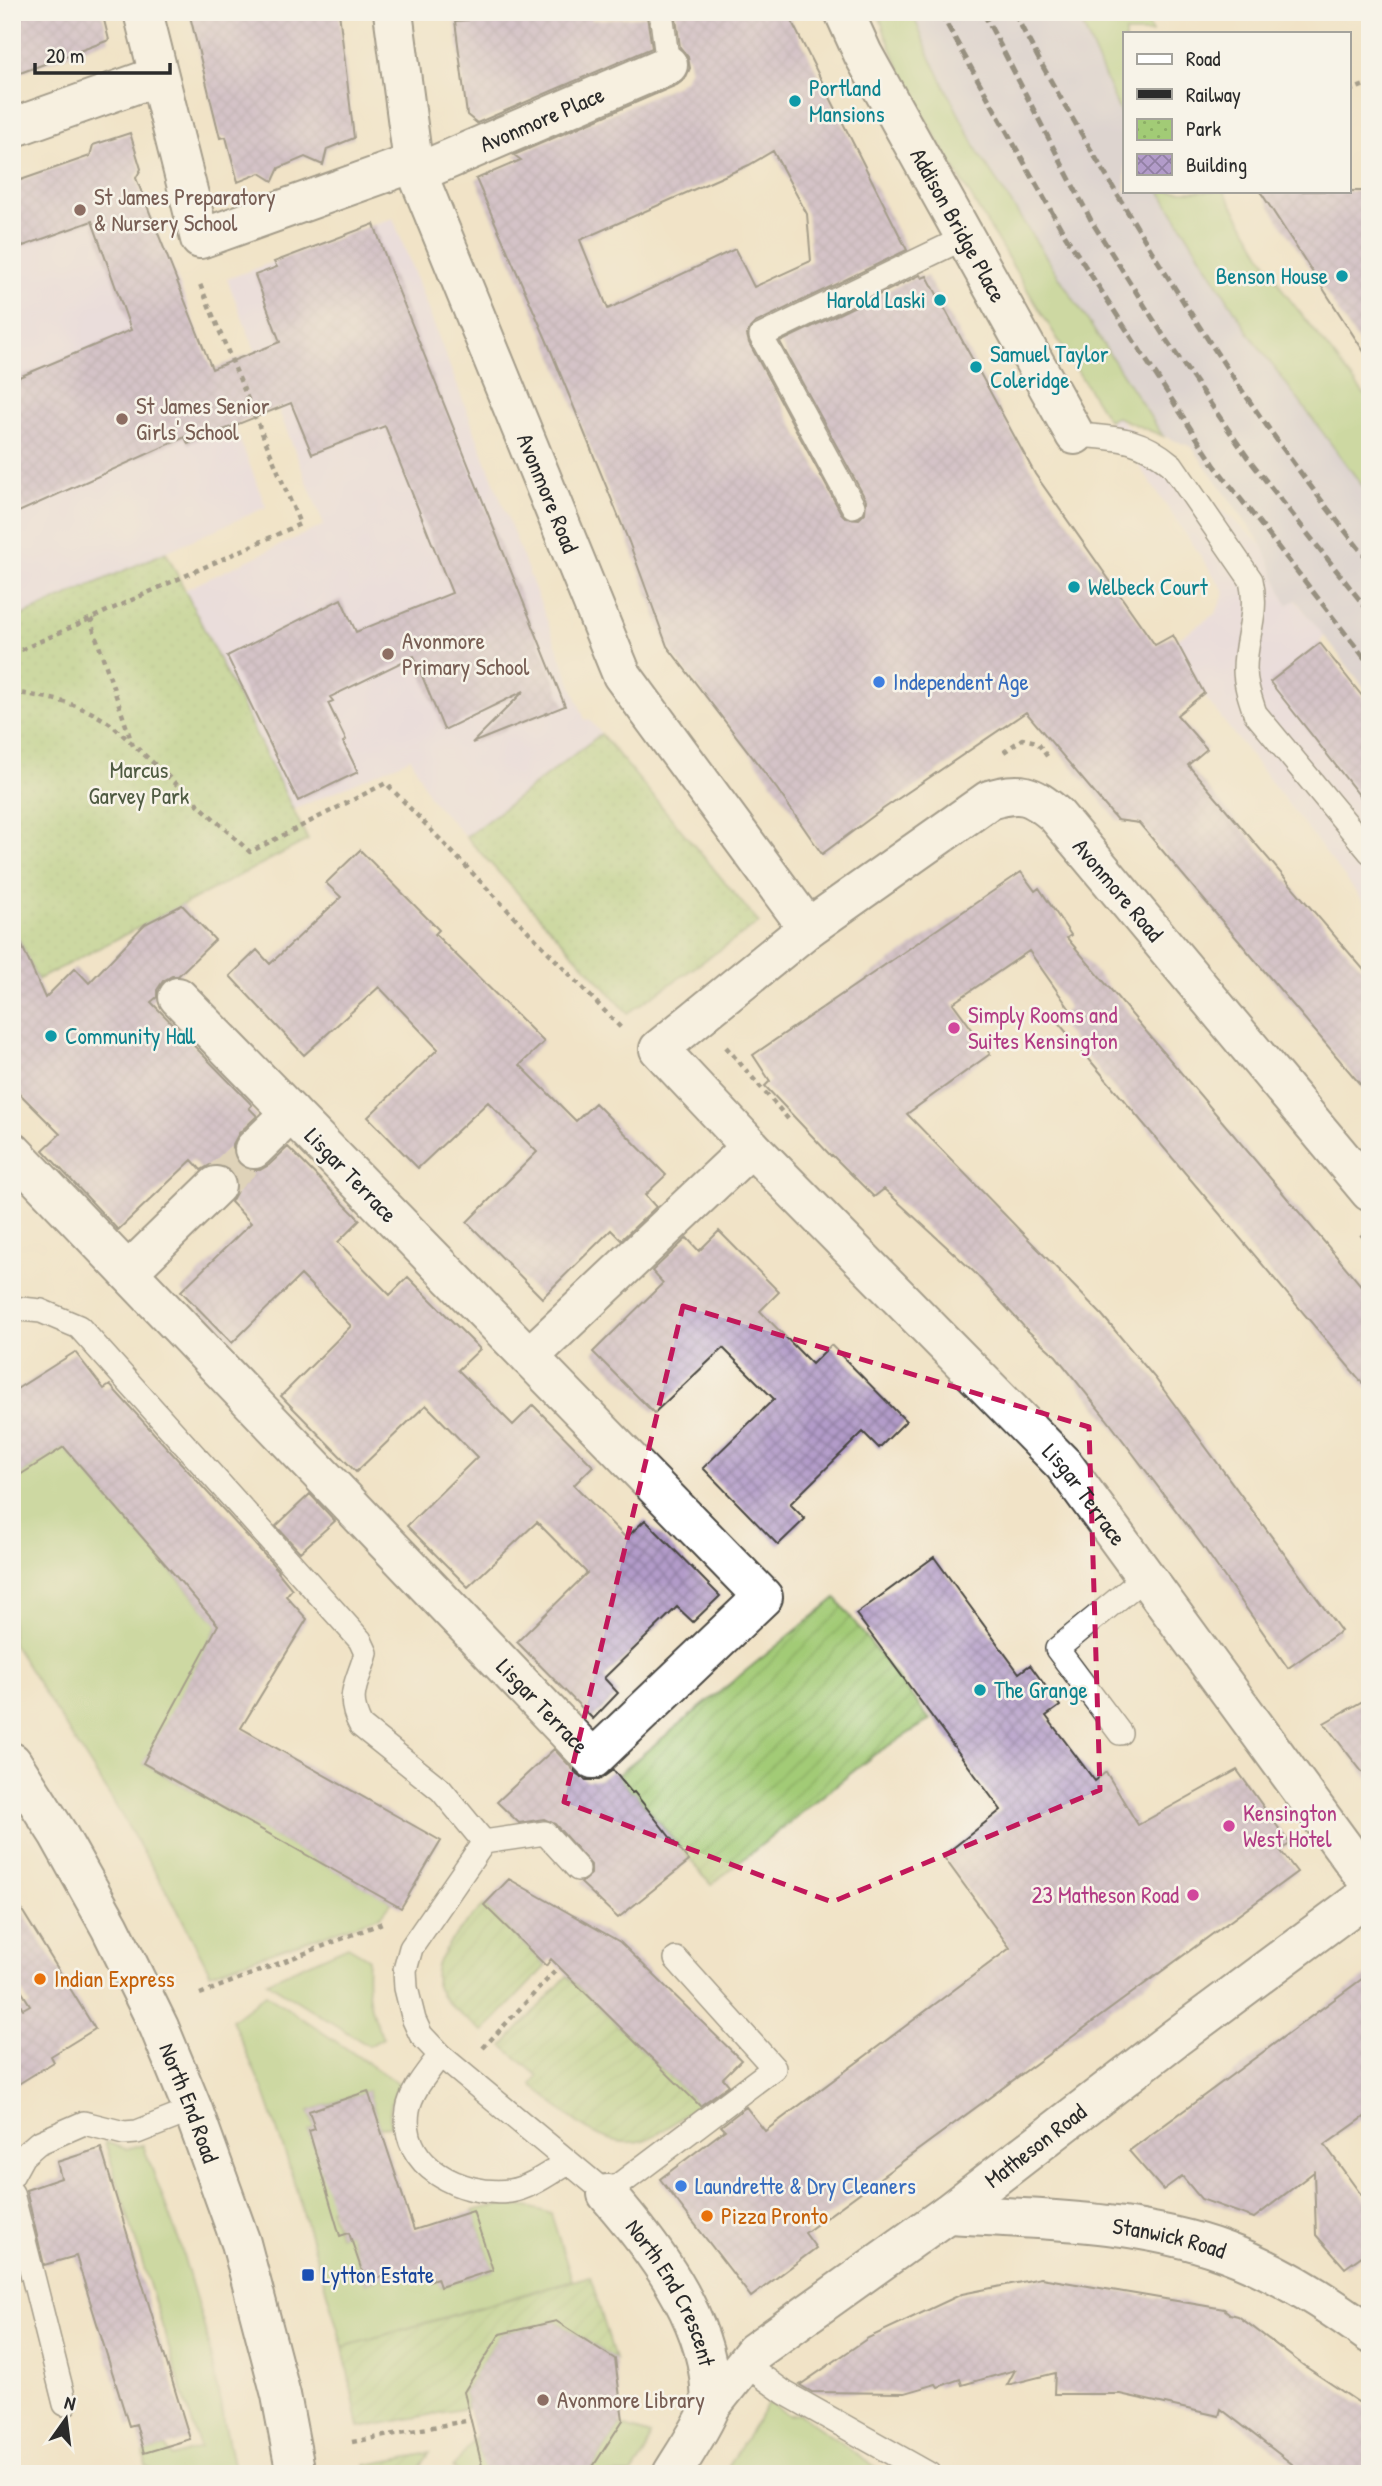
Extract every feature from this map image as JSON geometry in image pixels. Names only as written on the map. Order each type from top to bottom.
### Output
[{"type":"street","points":[[143,12],[201,239]]},
{"type":"street","name":"Avonmore Road","points":[[393,12],[415,168],[622,675],[808,928]]},
{"type":"street","name":"Addison Bridge Place","points":[[844,12],[863,54],[1075,435]]},
{"type":"street","name":"Avonmore Place","points":[[201,239],[415,168],[668,65]]},
{"type":"street","points":[[12,128],[158,76]]},
{"type":"street","name":"Avonmore Road","points":[[659,1049],[808,928],[989,800],[1013,793],[1038,800],[1056,816],[1361,1208]]},
{"type":"street","name":"Lisgar Terrace","points":[[12,1151],[593,1759],[763,1597],[178,997]]},
{"type":"street","name":"Lisgar Terrace","points":[[659,1049],[1064,1465],[1370,1884]]},
{"type":"street","name":"Lisgar Terrace","points":[[254,1149],[291,1113]]},
{"type":"street","points":[[529,1357],[751,1146]]},
{"type":"street","points":[[128,1272],[216,1186]]},
{"type":"street","name":"North End Road","points":[[12,1762],[58,1834],[110,1927],[159,2027],[193,2110],[241,2243],[281,2395],[296,2474]]},
{"type":"street","name":"Matheson Road","points":[[711,2406],[754,2352],[947,2214],[1164,2046],[1370,1893]]},
{"type":"street","name":"North End Crescent","points":[[607,2194],[636,2228],[693,2317],[708,2365],[711,2406]]},
{"type":"street","name":"Stanwick Road","points":[[947,2214],[1059,2220],[1193,2242],[1226,2252],[1276,2273],[1370,2334]]},
{"type":"street","points":[[672,2474],[711,2406]]},
{"type":"lane","points":[[661,12],[668,65]]},
{"type":"lane","points":[[853,506],[761,335],[964,238]]},
{"type":"lane","points":[[1075,435],[1121,439],[1138,444],[1155,451],[1172,465],[1251,580],[1255,596],[1254,615],[1245,667],[1247,691],[1255,713],[1370,852]]},
{"type":"lane","points":[[12,1308],[41,1311],[79,1327],[360,1640],[366,1653],[353,1686],[356,1716],[361,1726],[441,1790],[484,1842]]},
{"type":"lane","points":[[1120,1733],[1057,1649],[1146,1576]]},
{"type":"lane","points":[[578,1870],[545,1833],[484,1842],[411,1948],[405,1970],[406,1988],[414,2020],[421,2035],[440,2055],[607,2194],[774,2068],[676,1959]]},
{"type":"lane","points":[[440,2055],[408,2108],[407,2124],[413,2146],[421,2161],[432,2172],[465,2185],[511,2191],[526,2186],[568,2162]]},
{"type":"lane","points":[[12,2176],[23,2156],[38,2143],[84,2123],[124,2133],[138,2132],[193,2110]]},
{"type":"lane","points":[[12,2193],[65,2404]]},
{"type":"lane","points":[[744,2364],[785,2393],[929,2474]]},
{"type":"path","points":[[1350,91],[1370,83]]},
{"type":"path","points":[[12,654],[300,524],[198,281],[201,239]]},
{"type":"path","points":[[97,616],[91,622],[133,747]]},
{"type":"path","points":[[12,692],[78,705],[112,725],[250,852],[386,783],[618,1026],[659,1049]]},
{"type":"path","points":[[999,755],[1022,739],[1037,742],[1050,760]]},
{"type":"path","points":[[721,1041],[793,1125]]},
{"type":"path","points":[[1361,1208],[1370,1244]]},
{"type":"path","points":[[200,1994],[392,1919],[430,1921]]},
{"type":"path","points":[[460,2072],[559,1967]]},
{"type":"path","points":[[352,2442],[471,2420]]},
{"type":"highlighted area","points":[[683,1306],[1089,1427],[1100,1790],[832,1902],[564,1802]]},
{"type":"shaded area","points":[[912,12],[1079,12],[1123,118],[1123,192],[1161,192],[1250,335],[1370,496],[1370,695],[1296,600],[1287,605],[1263,546],[1192,447],[1163,436],[979,154],[931,59]]},
{"type":"shaded area","name":"St James Senior Girls' School","points":[[122,135],[132,139],[141,169],[136,178],[266,507],[12,620],[12,183],[90,156],[94,142]]},
{"type":"shaded area","name":"Avonmore Primary School","points":[[393,218],[585,720],[589,719],[759,923],[628,1013],[430,798],[411,758],[293,810],[184,590],[324,525],[227,279]]},
{"type":"shaded area","points":[[1117,417],[1263,546],[1287,605],[1295,600],[1324,635],[1320,643],[1370,706],[1370,910],[1185,671],[1176,640],[1216,613],[1225,592],[1108,420]]},
{"type":"green space","points":[[878,12],[912,12],[931,59],[979,154],[1163,436],[1117,417],[1108,420],[930,127],[906,82]]},
{"type":"green space","points":[[1077,12],[1144,12],[1152,32],[1123,32],[1123,119]]},
{"type":"green space","points":[[1161,192],[1225,192],[1284,292],[1370,402],[1370,496],[1250,335]]},
{"type":"green space","name":"Marcus Garvey Park","points":[[166,552],[308,840],[37,980],[12,923],[12,915],[17,906],[12,901],[12,620]]},
{"type":"green space","points":[[601,734],[759,923],[628,1013],[466,837]]},
{"type":"green space","points":[[64,1447],[218,1625],[144,1764],[392,1902],[381,1916],[210,1973],[177,1909],[113,1801],[12,1642],[12,1480]]},
{"type":"green space","points":[[836,1598],[930,1720],[875,1754],[711,1885],[617,1775]]},
{"type":"green space","points":[[484,1905],[546,1966],[483,2032],[448,2002],[439,1991],[435,1980],[436,1968],[448,1944]]},
{"type":"green space","points":[[348,1946],[368,1958],[369,1999],[383,2038],[369,2046],[267,1982]]},
{"type":"green space","points":[[567,1976],[698,2104],[659,2133],[644,2140],[628,2142],[598,2135],[583,2127],[532,2085],[538,2076],[503,2046]]},
{"type":"green space","points":[[266,1994],[400,2085],[391,2104],[391,2126],[380,2127],[368,2091],[309,2111],[315,2129],[309,2131],[313,2145],[320,2145],[340,2206],[330,2209],[339,2236],[349,2233],[366,2283],[384,2276],[386,2281],[425,2269],[429,2280],[437,2278],[441,2287],[493,2270],[473,2211],[502,2206],[532,2208],[551,2214],[572,2280],[343,2347],[287,2159],[263,2090],[232,2020]]},
{"type":"green space","points":[[105,2142],[126,2149],[143,2145],[179,2241],[205,2330],[235,2474],[161,2474],[146,2467],[144,2453],[166,2446],[172,2457],[200,2448]]},
{"type":"green space","points":[[590,2276],[615,2359],[556,2321],[500,2334],[464,2392],[467,2408],[359,2428],[343,2347]]},
{"type":"green space","points":[[768,2403],[789,2415],[799,2414],[886,2474],[724,2474]]},
{"type":"green space","points":[[620,2425],[650,2435],[646,2452],[632,2474],[564,2474],[592,2468]]},
{"type":"green space","points":[[475,2438],[479,2453],[517,2474],[461,2474],[453,2468]]},
{"type":"green space","points":[[430,2453],[415,2474],[367,2474],[366,2465]]},
{"type":"building","points":[[12,12],[102,12],[109,40],[12,76]]},
{"type":"building","points":[[189,12],[339,12],[354,138],[327,149],[323,165],[305,157],[279,168],[273,181],[260,173],[238,182],[226,137],[220,138]]},
{"type":"building","points":[[467,12],[591,12],[592,20],[647,16],[652,48],[477,123],[467,115],[455,21],[468,20]]},
{"type":"building","points":[[675,12],[787,12],[907,250],[755,323],[747,335],[841,513],[846,518],[859,519],[865,513],[866,500],[780,342],[920,275],[922,278],[927,276],[1035,474],[1155,645],[1173,635],[1204,693],[1177,715],[1207,749],[1188,765],[1370,977],[1370,1096],[1139,823],[1117,820],[1026,712],[822,854],[777,789],[667,646],[629,542],[546,339],[476,179],[521,160],[514,155],[677,85],[685,79],[690,68],[688,57],[680,47]],"holes":[[[773,151],[807,214],[811,261],[754,287],[735,249],[608,309],[580,240],[749,165]]]},
{"type":"building","points":[[130,133],[141,169],[136,178],[212,369],[280,342],[255,275],[277,267],[274,262],[374,224],[565,706],[472,743],[524,691],[444,730],[414,656],[330,697],[333,701],[328,703],[358,772],[298,801],[227,656],[341,599],[356,632],[452,593],[385,426],[312,454],[291,403],[188,444],[185,437],[12,515],[12,380],[131,330],[92,221],[12,250],[12,183],[90,156],[93,145]]},
{"type":"building","name":"Benson House","points":[[1370,191],[1370,361],[1261,192]]},
{"type":"building","points":[[1320,643],[1370,706],[1370,809],[1270,682]]},
{"type":"building","points":[[360,850],[439,930],[435,934],[544,1042],[520,1065],[576,1121],[595,1103],[666,1175],[645,1195],[656,1207],[621,1240],[611,1230],[542,1298],[467,1222],[537,1152],[488,1102],[418,1168],[368,1117],[438,1049],[379,987],[304,1055],[230,976],[257,950],[270,964],[341,897],[326,883]]},
{"type":"building","points":[[1021,872],[1035,891],[1039,888],[1071,935],[1067,938],[1370,1296],[1370,1392],[1056,1020],[1069,1008],[1029,951],[953,1003],[990,1054],[907,1114],[1102,1315],[1155,1378],[1341,1631],[1288,1668],[1202,1545],[1056,1356],[1028,1331],[974,1272],[884,1189],[874,1197],[831,1156],[765,1086],[770,1081],[753,1055]]},
{"type":"building","points":[[182,905],[215,940],[178,976],[163,981],[157,990],[157,997],[151,1002],[252,1105],[249,1108],[257,1116],[239,1133],[233,1144],[233,1154],[238,1164],[247,1170],[260,1170],[288,1147],[360,1220],[338,1242],[390,1295],[408,1277],[480,1349],[458,1370],[513,1425],[533,1405],[593,1466],[574,1485],[626,1538],[645,1520],[720,1596],[693,1622],[677,1607],[604,1678],[618,1693],[593,1719],[517,1642],[587,1573],[537,1522],[468,1587],[407,1526],[477,1457],[426,1405],[356,1472],[281,1396],[351,1326],[301,1275],[232,1343],[181,1291],[251,1223],[231,1202],[237,1191],[237,1181],[232,1171],[221,1165],[210,1165],[201,1170],[192,1160],[118,1230],[43,1150],[60,1134],[12,1086],[12,923],[45,998],[75,968],[89,983],[145,924]]},
{"type":"building","points":[[719,1231],[779,1292],[760,1311],[812,1364],[831,1345],[906,1421],[879,1448],[863,1432],[790,1504],[805,1519],[778,1545],[703,1468],[774,1399],[723,1348],[654,1413],[593,1352],[663,1283],[652,1271],[687,1238],[699,1251]]},
{"type":"building","points":[[75,1352],[104,1389],[110,1385],[279,1571],[292,1589],[286,1596],[307,1619],[241,1728],[441,1841],[401,1908],[143,1763],[218,1625],[64,1447],[12,1480],[12,1392]]},
{"type":"building","points":[[310,1494],[335,1521],[300,1552],[276,1526]]},
{"type":"building","points":[[934,1557],[1019,1673],[1030,1665],[1060,1706],[1046,1716],[1095,1781],[1106,1772],[1138,1825],[1237,1770],[1290,1844],[1280,1850],[1297,1872],[805,2233],[816,2248],[751,2297],[660,2179],[725,2130],[721,2126],[746,2107],[765,2131],[1010,1948],[943,1856],[1001,1810],[856,1614]]},
{"type":"building","points":[[1370,1697],[1370,1782],[1324,1723]]},
{"type":"building","points":[[554,1749],[586,1780],[599,1780],[613,1770],[689,1861],[618,1918],[581,1883],[591,1874],[591,1865],[555,1824],[544,1819],[519,1823],[497,1802]]},
{"type":"building","points":[[509,1879],[620,1942],[741,2060],[723,2078],[729,2085],[700,2106],[551,1959],[546,1966],[484,1905]]},
{"type":"building","points":[[12,1894],[95,2029],[51,2056],[54,2062],[12,2088],[12,1990],[23,2009],[30,2005],[12,1976]]},
{"type":"building","points":[[1370,1973],[1370,2113],[1325,2145],[1370,2207],[1370,2250],[1345,2268],[1316,2235],[1314,2172],[1254,2218],[1201,2199],[1182,2176],[1163,2190],[1129,2151]]},
{"type":"building","points":[[368,2091],[414,2230],[473,2211],[493,2270],[440,2287],[437,2278],[429,2281],[425,2269],[385,2281],[384,2276],[366,2283],[349,2233],[340,2236],[309,2131],[315,2129],[309,2111]]},
{"type":"building","points":[[101,2148],[190,2439],[144,2453],[136,2424],[129,2426],[76,2256],[44,2265],[26,2190],[61,2178],[57,2162]]},
{"type":"building","points":[[1041,2278],[1224,2309],[1238,2316],[1303,2365],[1370,2410],[1370,2474],[1305,2474],[1221,2409],[1219,2416],[1120,2394],[1054,2394],[1055,2373],[1007,2385],[1015,2370],[962,2385],[960,2379],[938,2387],[936,2384],[905,2393],[812,2392],[800,2385],[868,2338],[962,2294]]},
{"type":"building","name":"Avonmore Library","points":[[556,2321],[615,2359],[623,2420],[592,2468],[564,2474],[484,2474],[464,2392],[500,2334]]},
{"type":"tunnel","points":[[216,1186],[254,1149]]},
{"type":"railway","points":[[940,12],[1063,232],[1215,466],[1370,665]]},
{"type":"railway","points":[[983,12],[1092,222],[1165,338],[1248,458],[1370,613]]},
{"type":"railway","points":[[1014,12],[1048,76],[1168,278],[1265,423],[1370,562]]},
{"type":"place","name":"Portland Mansions","points":[[795,101]]},
{"type":"place","name":"St James Preparatory & Nursery School","points":[[80,210]]},
{"type":"place","name":"Benson House","points":[[1342,276]]},
{"type":"place","name":"Harold Laski","points":[[940,300]]},
{"type":"place","name":"Samuel Taylor Coleridge","points":[[976,367]]},
{"type":"place","name":"St James Senior Girls' School","points":[[122,419]]},
{"type":"place","name":"Welbeck Court","points":[[1074,587]]},
{"type":"place","name":"Avonmore Primary School","points":[[388,654]]},
{"type":"place","name":"Independent Age","points":[[879,682]]},
{"type":"place","name":"Simply Rooms and Suites Kensington","points":[[954,1028]]},
{"type":"place","name":"Community Hall","points":[[51,1036]]},
{"type":"place","name":"The Grange","points":[[980,1690]]},
{"type":"place","name":"Kensington West Hotel","points":[[1229,1826]]},
{"type":"place","name":"23 Matheson Road","points":[[1193,1895]]},
{"type":"place","name":"Indian Express","points":[[40,1979]]},
{"type":"place","name":"Laundrette & Dry Cleaners","points":[[681,2186]]},
{"type":"place","name":"Pizza Pronto","points":[[707,2216]]},
{"type":"place","name":"Lytton Estate","points":[[308,2275]]},
{"type":"place","name":"Avonmore Library","points":[[543,2400]]}]
